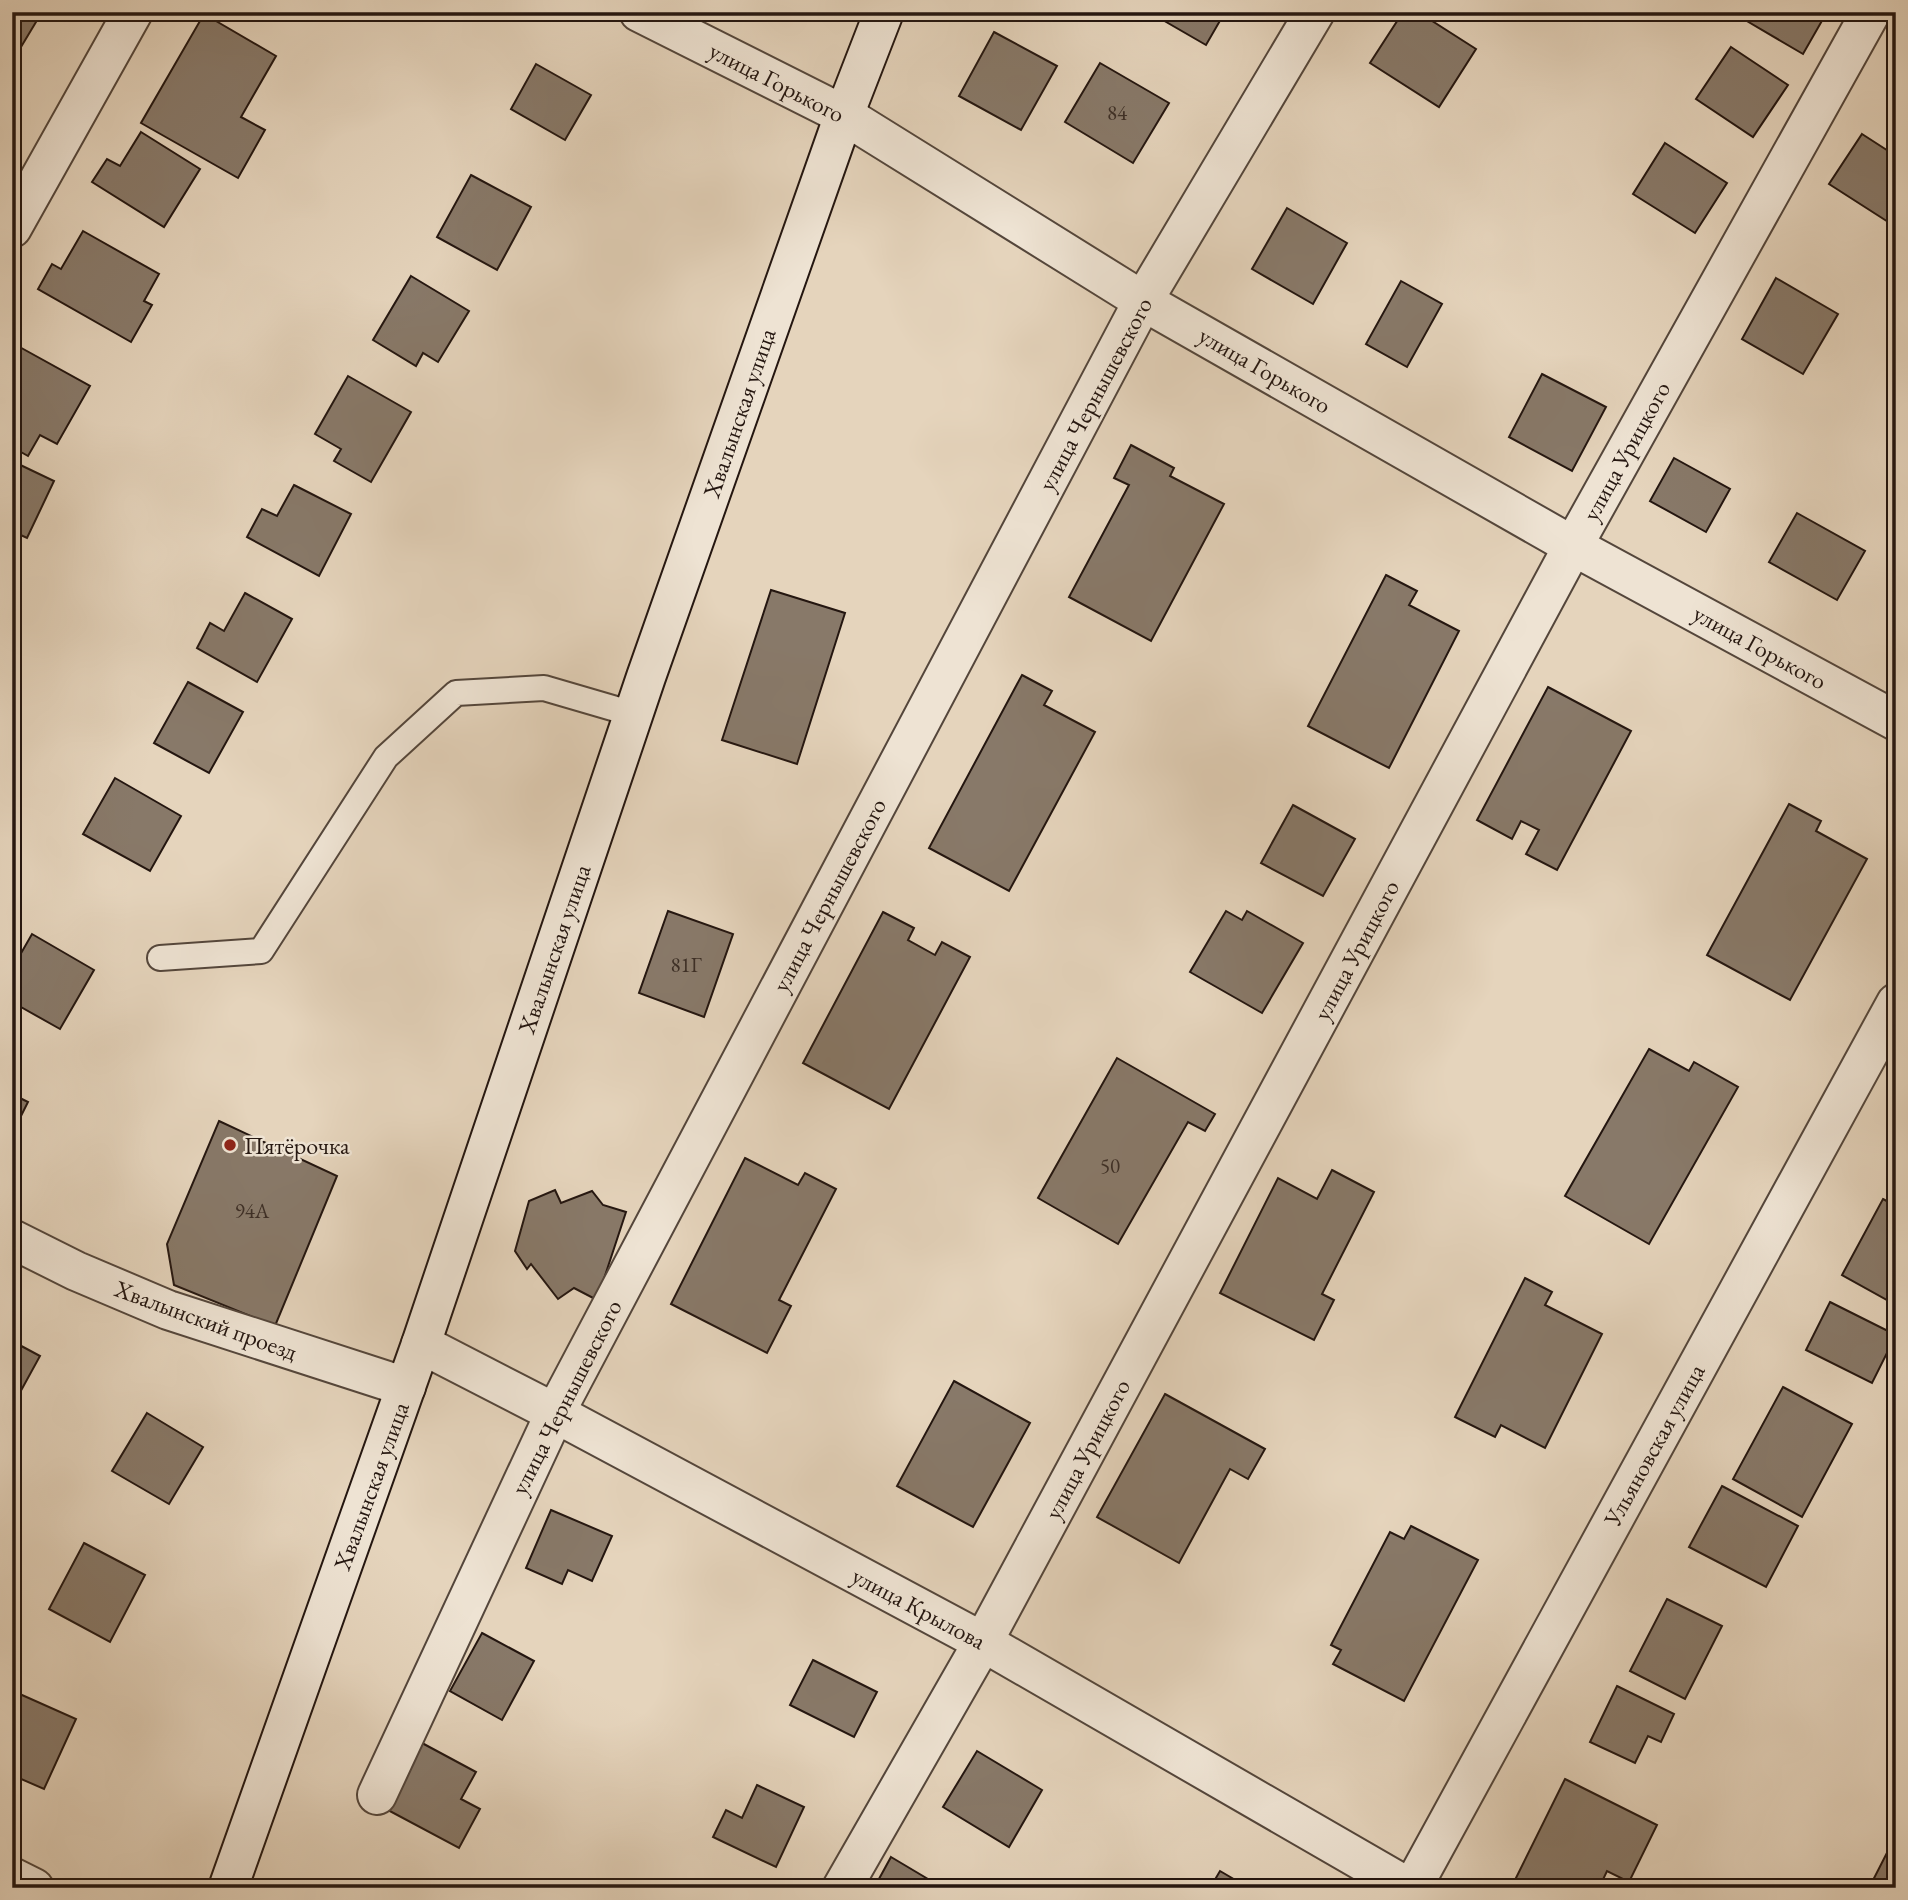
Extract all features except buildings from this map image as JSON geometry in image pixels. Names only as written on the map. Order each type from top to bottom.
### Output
[{"type":"street","points":[[12,228],[132,12]]},
{"type":"street","name":"улица Горького","points":[[639,12],[844,115],[1143,302],[1573,546],[1896,721]]},
{"type":"street","name":"Хвалынская улица","points":[[228,1888],[421,1344],[633,714],[844,115],[884,12]]},
{"type":"street","name":"улица Чернышевского","points":[[377,1796],[555,1413],[1143,302],[1315,12]]},
{"type":"street","name":"улица Урицкого","points":[[842,1888],[983,1642],[1573,546],[1871,12]]},
{"type":"street","name":"Ульяновская улица","points":[[1411,1888],[1896,1003]]},
{"type":"street","name":"Хвалынский проезд","points":[[12,1239],[76,1271],[167,1310],[406,1387]]},
{"type":"street","name":"улица Крылова","points":[[421,1344],[983,1642],[1411,1888]]},
{"type":"street","points":[[12,1877],[34,1888]]},
{"type":"lane","points":[[160,958],[261,951],[386,757],[456,692],[544,688],[633,714]]},
{"type":"place","name":"Пятёрочка","points":[[230,1145]]}]
